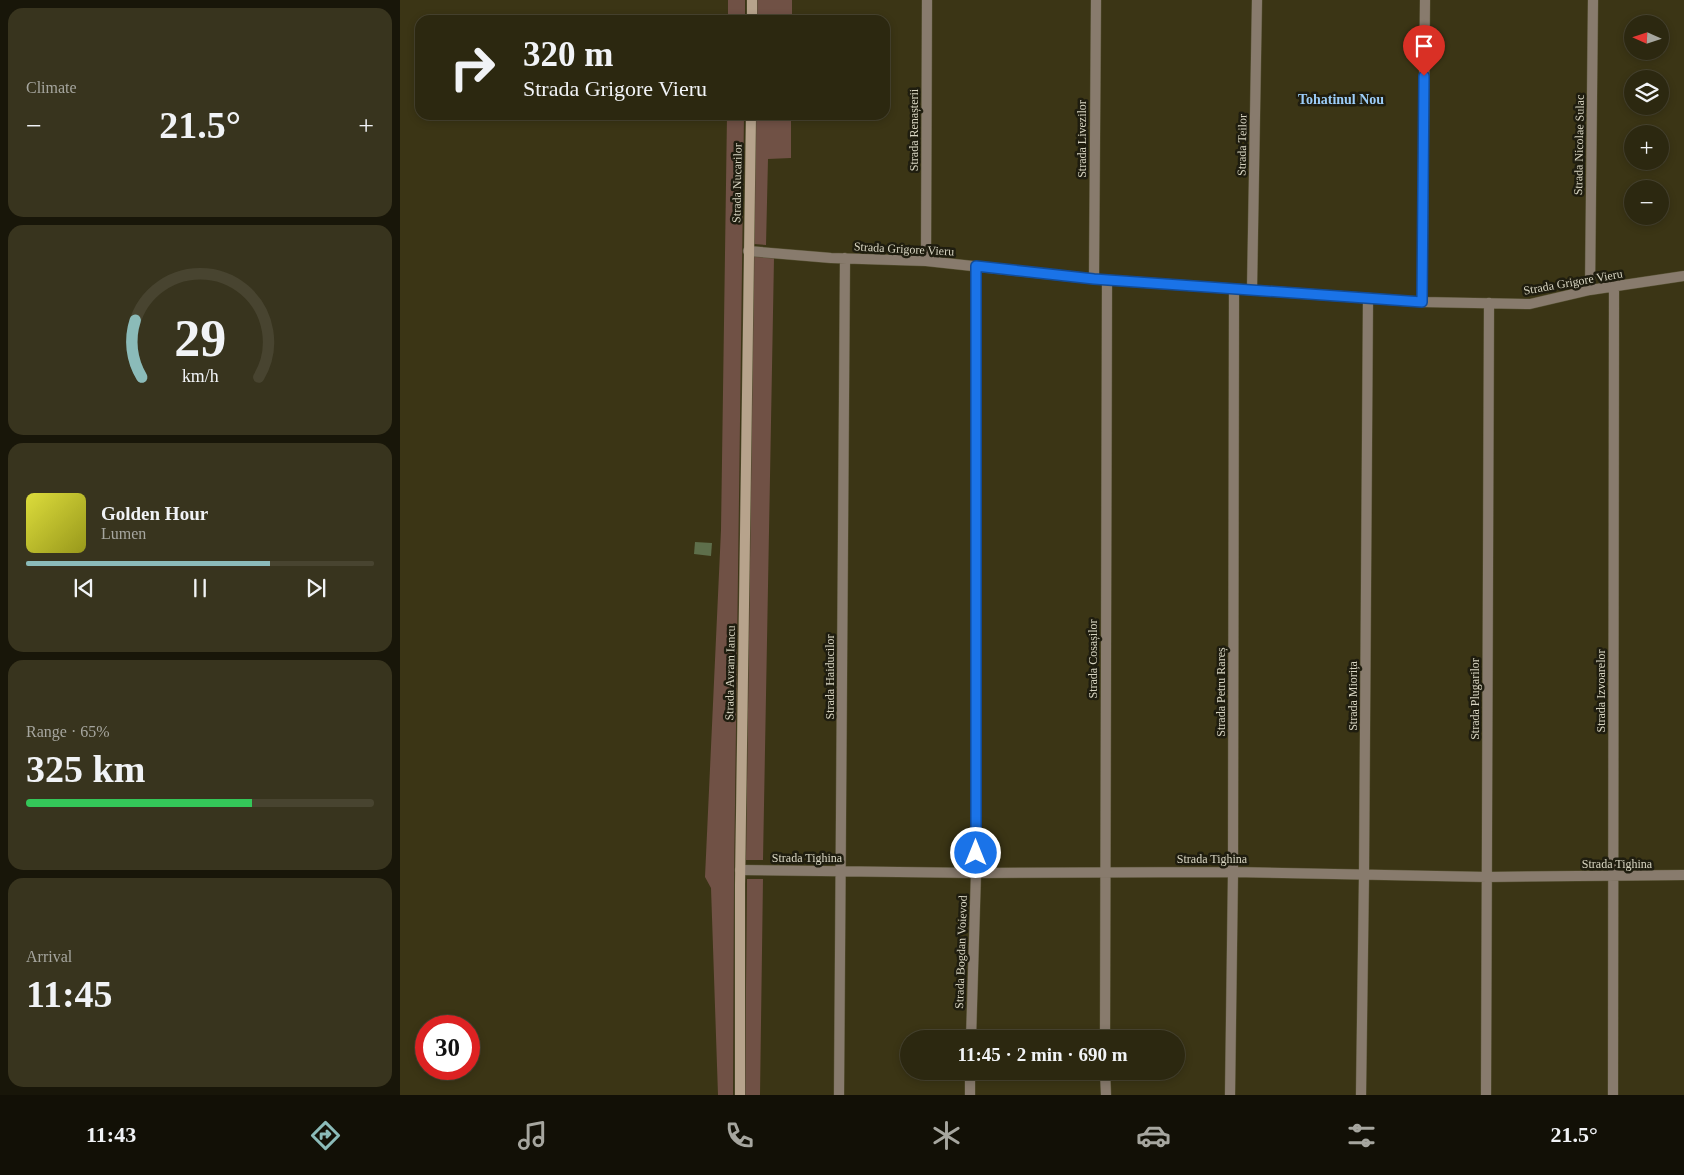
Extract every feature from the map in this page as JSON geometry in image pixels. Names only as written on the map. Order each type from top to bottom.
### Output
[{"type":"street","points":[[752,0],[752,15]]},
{"type":"street","name":"Strada Renașterii","points":[[926,261],[927,0]]},
{"type":"street","name":"Strada Livezilor","points":[[1094,279],[1096,0]]},
{"type":"street","name":"Strada Teilor","points":[[1252,290],[1257,0]]},
{"type":"street","points":[[1422,302],[1425,0]]},
{"type":"street","name":"Strada Nicolae Sulac","points":[[1590,290],[1593,0]]},
{"type":"street","name":"Strada Nucarilor","points":[[748,251],[751,120]]},
{"type":"street","name":"Strada Grigore Vieru","points":[[748,251],[845,258],[926,261],[1094,279],[1422,302],[1530,304],[1590,290],[1684,276]]},
{"type":"street","name":"Strada Avram Iancu","points":[[740,1095],[740,870],[748,251]]},
{"type":"street","name":"Strada Haiducilor","points":[[839,1095],[845,258]]},
{"type":"street","name":"Strada Bogdan Voievod","points":[[971,1030],[976,873],[976,266]]},
{"type":"street","name":"Strada Cosașilor","points":[[1105,1030],[1107,280]]},
{"type":"street","name":"Strada Izvoarelor","points":[[1613,1095],[1614,287]]},
{"type":"street","name":"Strada Petru Rareș","points":[[1230,1095],[1234,872],[1234,289]]},
{"type":"street","name":"Strada Miorița","points":[[1360,1095],[1364,875],[1368,298]]},
{"type":"street","name":"Strada Plugarilor","points":[[1486,1095],[1489,303]]},
{"type":"street","name":"Strada Tighina","points":[[740,870],[976,873],[1234,872],[1487,877],[1684,875]]},
{"type":"street","points":[[970,1080],[970,1095]]},
{"type":"street","points":[[1105,1080],[1106,1095]]},
{"type":"shaded area","points":[[728,0],[745,0],[745,15],[728,15]]},
{"type":"shaded area","points":[[756,0],[792,0],[792,15],[756,15]]},
{"type":"shaded area","points":[[727,120],[744,120],[733,1095],[718,1095],[711,888],[705,877],[721,530]]},
{"type":"shaded area","points":[[755,120],[791,120],[791,158],[768,159],[766,245],[754,244]]},
{"type":"shaded area","points":[[754,256],[774,258],[763,860],[746,860]]},
{"type":"shaded area","points":[[747,879],[763,879],[760,1095],[745,1095]]},
{"type":"building","points":[[695,542],[712,543],[711,556],[694,554]]},
{"type":"district","name":"Tohatinul Nou","points":[[1341,99]]},
{"type":"route","points":[[976,853],[976,266],[1094,279],[1422,302],[1424,76]]}]
